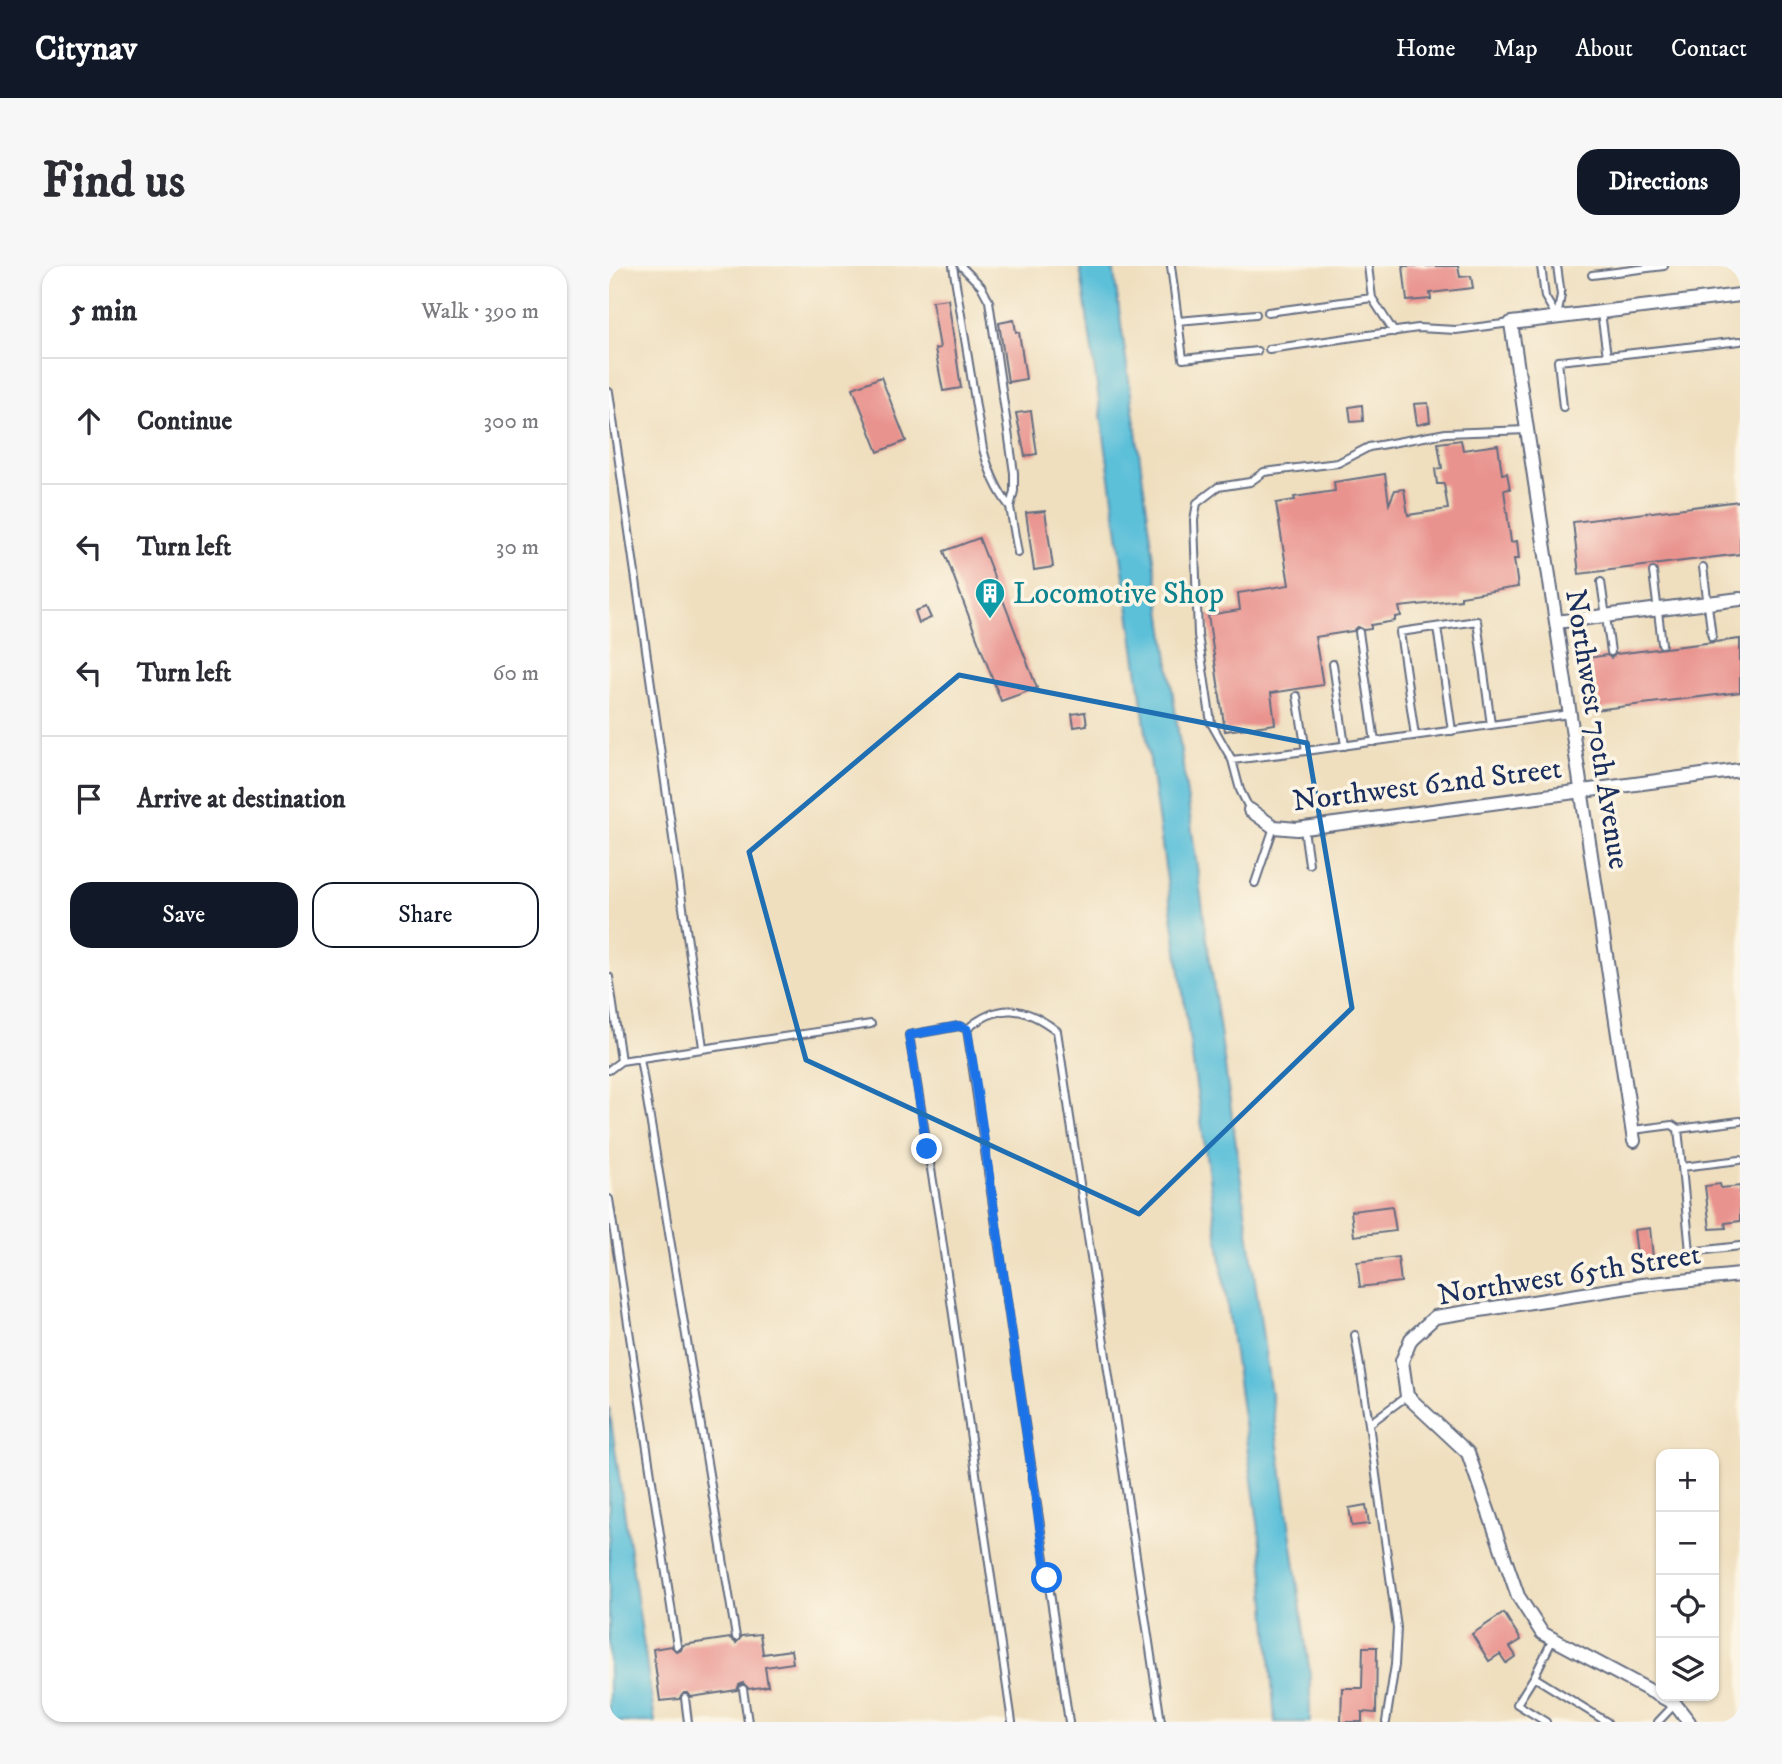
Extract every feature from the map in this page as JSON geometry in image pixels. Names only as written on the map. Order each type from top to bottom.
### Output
[{"type":"street","points":[[1511,323],[1740,295]]},
{"type":"street","name":"Northwest 70th Avenue","points":[[1511,323],[1633,1135]]},
{"type":"street","points":[[1556,622],[1740,599]]},
{"type":"street","name":"Northwest 62nd Street","points":[[1250,810],[1275,827],[1304,829],[1740,770]]},
{"type":"street","name":"Northwest 65th Street","points":[[1407,1396],[1402,1361],[1411,1339],[1435,1317],[1642,1285],[1740,1275]]},
{"type":"street","points":[[1407,1396],[1468,1453],[1518,1596],[1542,1633],[1675,1704],[1689,1722]]},
{"type":"lane","points":[[953,266],[983,449],[989,473],[1010,507]]},
{"type":"lane","points":[[961,266],[981,286],[989,301],[1014,473],[1014,491],[1010,507],[1019,553]]},
{"type":"lane","points":[[1171,266],[1183,359],[1257,351]]},
{"type":"lane","points":[[1369,266],[1372,298],[1394,332]]},
{"type":"lane","points":[[1541,266],[1545,297],[1557,318]]},
{"type":"lane","points":[[1557,266],[1561,295],[1557,318]]},
{"type":"lane","points":[[1592,275],[1664,266]]},
{"type":"lane","points":[[1268,313],[1372,298]]},
{"type":"lane","points":[[1601,313],[1607,356]]},
{"type":"lane","points":[[1178,321],[1256,314]]},
{"type":"lane","points":[[1269,349],[1418,328],[1456,330],[1511,323]]},
{"type":"lane","points":[[1563,407],[1557,361],[1740,341]]},
{"type":"lane","points":[[609,392],[703,1047]]},
{"type":"lane","points":[[1250,810],[1240,790],[1232,761],[1211,723],[1198,635],[1194,520],[1197,503],[1218,487],[1250,482],[1264,472],[1338,463],[1369,447],[1446,433],[1527,430]]},
{"type":"lane","points":[[1703,567],[1712,638]]},
{"type":"lane","points":[[1653,572],[1662,644]]},
{"type":"lane","points":[[1601,582],[1611,652]]},
{"type":"lane","points":[[1415,736],[1400,632],[1477,621],[1491,725]]},
{"type":"lane","points":[[1437,627],[1452,731]]},
{"type":"lane","points":[[1359,632],[1375,742]]},
{"type":"lane","points":[[1333,664],[1345,746]]},
{"type":"lane","points":[[1297,696],[1306,751]]},
{"type":"lane","points":[[1232,761],[1569,714]]},
{"type":"lane","points":[[1255,883],[1275,827]]},
{"type":"lane","points":[[1304,829],[1309,864]]},
{"type":"lane","points":[[609,977],[621,1061]]},
{"type":"lane","points":[[967,1029],[983,1016],[1016,1010],[1041,1019],[1057,1031],[1161,1722]]},
{"type":"lane","points":[[609,1070],[621,1061],[871,1024]]},
{"type":"lane","points":[[967,1029],[959,1026],[909,1035],[939,1218],[1012,1722]]},
{"type":"lane","points":[[967,1029],[1069,1722]]},
{"type":"lane","points":[[640,1058],[736,1637]]},
{"type":"lane","points":[[1633,1135],[1672,1125],[1678,1129],[1740,1121]]},
{"type":"lane","points":[[1678,1129],[1690,1252],[1740,1245]]},
{"type":"lane","points":[[1682,1167],[1740,1160]]},
{"type":"lane","points":[[609,1199],[677,1646]]},
{"type":"lane","points":[[1355,1335],[1370,1424],[1397,1628],[1395,1665],[1386,1722]]},
{"type":"lane","points":[[1370,1424],[1407,1396]]},
{"type":"lane","points":[[1546,1722],[1517,1704],[1553,1639]]},
{"type":"lane","points":[[1534,1677],[1607,1722]]},
{"type":"lane","points":[[743,1689],[748,1722]]},
{"type":"lane","points":[[685,1698],[688,1722]]},
{"type":"lane","points":[[1657,1722],[1675,1704]]},
{"type":"highlighted area","points":[[959,675],[1307,743],[1352,1008],[1139,1214],[806,1060],[749,852]]},
{"type":"water","points":[[1080,266],[1113,266],[1310,1674],[1310,1722],[1275,1722],[1262,1551]]},
{"type":"water","points":[[609,1407],[655,1722],[609,1722]]},
{"type":"building","points":[[1403,266],[1458,266],[1460,277],[1471,276],[1473,288],[1430,293],[1431,299],[1407,301]]},
{"type":"building","points":[[948,299],[961,388],[943,391],[935,349],[940,348],[932,301]]},
{"type":"building","points":[[1014,320],[1016,332],[1019,332],[1026,379],[1008,382],[999,323]]},
{"type":"building","points":[[881,377],[906,441],[878,452],[853,388]]},
{"type":"building","points":[[1428,403],[1430,422],[1417,425],[1414,404]]},
{"type":"building","points":[[1362,405],[1363,421],[1351,422],[1349,407]]},
{"type":"building","points":[[1031,411],[1037,454],[1025,456],[1016,413]]},
{"type":"building","points":[[1461,440],[1463,450],[1498,445],[1502,474],[1507,473],[1510,489],[1504,490],[1511,542],[1517,541],[1519,559],[1514,559],[1518,587],[1461,596],[1461,600],[1399,607],[1401,616],[1395,617],[1395,621],[1371,625],[1371,629],[1358,627],[1353,631],[1315,637],[1323,685],[1271,693],[1275,724],[1225,731],[1208,615],[1240,610],[1238,593],[1289,585],[1276,503],[1295,500],[1294,497],[1335,491],[1334,482],[1385,474],[1389,504],[1395,490],[1404,489],[1408,515],[1448,509],[1444,484],[1437,484],[1435,469],[1442,468],[1438,443]]},
{"type":"building","points":[[1740,501],[1740,554],[1579,574],[1573,522]]},
{"type":"building","points":[[1045,511],[1053,567],[1034,570],[1026,513]]},
{"type":"building","name":"Locomotive Shop","points":[[979,538],[1037,688],[1001,701],[944,551]]},
{"type":"building","points":[[926,607],[931,618],[919,623],[915,611]]},
{"type":"building","points":[[1740,639],[1740,692],[1595,710],[1588,658],[1607,655],[1611,658],[1616,654]]},
{"type":"building","points":[[1085,712],[1087,725],[1074,727],[1072,714]]},
{"type":"building","points":[[1720,1184],[1721,1188],[1740,1186],[1740,1221],[1725,1223],[1726,1228],[1710,1229],[1705,1186]]},
{"type":"building","points":[[1392,1206],[1396,1231],[1354,1236],[1351,1211]]},
{"type":"building","points":[[1650,1228],[1654,1268],[1639,1270],[1634,1230]]},
{"type":"building","points":[[1398,1257],[1401,1282],[1360,1287],[1357,1262]]},
{"type":"building","points":[[1366,1505],[1369,1524],[1352,1526],[1349,1508]]},
{"type":"building","points":[[1504,1613],[1521,1640],[1510,1647],[1516,1656],[1506,1663],[1500,1654],[1489,1661],[1472,1634]]},
{"type":"building","points":[[760,1634],[763,1654],[791,1650],[793,1663],[765,1667],[768,1686],[749,1689],[743,1683],[737,1690],[691,1697],[684,1693],[679,1699],[660,1701],[653,1649],[671,1646],[677,1652],[683,1645],[730,1638],[736,1643],[742,1636]]},
{"type":"building","points":[[1363,1647],[1377,1647],[1376,1713],[1362,1712],[1362,1722],[1341,1722],[1342,1688],[1362,1688]]},
{"type":"place","name":"Locomotive Shop","points":[[990,620]]},
{"type":"route","points":[[927,1149],[909,1035],[959,1026],[967,1029],[975,1076],[1047,1578]]}]
